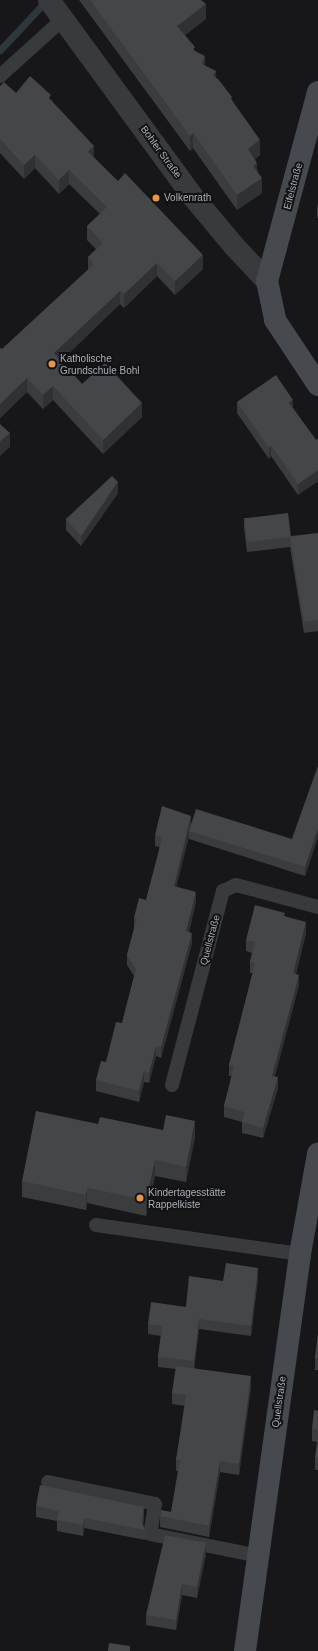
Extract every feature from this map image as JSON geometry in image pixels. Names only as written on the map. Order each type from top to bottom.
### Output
[{"type":"main road","name":"Eifelstraße","points":[[267,281],[318,92]]},
{"type":"main road","points":[[267,281],[275,320],[318,385]]},
{"type":"main road","name":"Quellstraße","points":[[245,1651],[300,1254],[318,1154]]},
{"type":"street","name":"Bohler Straße","points":[[49,0],[194,198],[234,246],[267,281]]},
{"type":"lane","points":[[0,76],[63,19]]},
{"type":"lane","name":"Quellstraße","points":[[172,1085],[223,891],[236,885],[318,908]]},
{"type":"lane","points":[[96,1225],[300,1254]]},
{"type":"lane","points":[[48,1482],[155,1504],[150,1534],[259,1556]]},
{"type":"building","points":[[90,0],[201,0],[206,4],[177,26],[195,47],[193,50],[205,56],[202,64],[216,71],[213,76],[218,79],[232,97],[231,99],[260,140],[248,149],[257,163],[253,166],[262,178],[237,195],[193,133],[190,136]]},
{"type":"building","points":[[30,76],[51,95],[49,98],[94,146],[88,152],[118,181],[125,173],[203,255],[175,281],[157,263],[124,294],[120,291],[54,353],[82,384],[105,363],[142,403],[103,440],[53,386],[43,395],[27,378],[0,404],[0,348],[2,349],[94,264],[88,257],[103,243],[87,226],[107,207],[69,170],[59,180],[35,155],[24,165],[0,139],[0,86],[4,82],[16,93]]},
{"type":"building","points":[[276,375],[293,400],[289,403],[316,440],[318,439],[318,470],[298,484],[271,445],[269,448],[237,402]]},
{"type":"building","points":[[0,424],[10,433],[0,442]]},
{"type":"building","points":[[112,476],[118,482],[81,536],[66,519]]},
{"type":"building","points":[[288,513],[291,537],[247,542],[244,518]]},
{"type":"building","points":[[318,533],[318,620],[304,622],[290,537]]},
{"type":"building","points":[[318,766],[318,828],[305,867],[189,831],[196,809],[292,839]]},
{"type":"building","points":[[162,806],[191,816],[174,886],[196,892],[186,931],[192,933],[161,1047],[156,1046],[149,1073],[144,1071],[139,1091],[96,1080],[101,1061],[106,1062],[116,1022],[122,1023],[136,969],[127,955],[137,918],[134,918],[139,898],[146,900],[162,837],[155,835]]},
{"type":"building","points":[[255,905],[285,913],[284,916],[306,922],[293,973],[299,975],[272,1076],[278,1077],[263,1128],[242,1122],[244,1112],[224,1106],[234,1066],[229,1065],[255,963],[250,962],[255,942],[246,940]]},
{"type":"building","points":[[36,1111],[98,1124],[100,1117],[163,1130],[166,1115],[195,1121],[186,1167],[155,1160],[146,1200],[87,1188],[86,1195],[22,1181]]},
{"type":"building","points":[[226,1263],[258,1268],[251,1326],[199,1319],[194,1361],[158,1357],[162,1326],[148,1324],[151,1302],[186,1307],[189,1276],[223,1281]]},
{"type":"building","points":[[318,1334],[318,1358],[315,1358]]},
{"type":"building","points":[[176,1366],[251,1376],[239,1464],[220,1461],[209,1526],[160,1516],[161,1510],[171,1512],[180,1460],[176,1460],[186,1395],[172,1393]]},
{"type":"building","points":[[314,1410],[318,1411],[318,1430],[312,1429]]},
{"type":"building","points":[[318,1438],[318,1458],[315,1458]]},
{"type":"building","points":[[40,1485],[144,1507],[142,1522],[145,1530],[84,1518],[83,1525],[57,1520],[59,1511],[36,1506]]},
{"type":"building","points":[[165,1535],[206,1543],[197,1587],[182,1584],[176,1620],[146,1615]]},
{"type":"building","points":[[109,1643],[130,1646],[130,1651],[108,1651]]},
{"type":"waterway","points":[[0,50],[46,1]]},
{"type":"place","name":"Volkenrath","points":[[156,198]]},
{"type":"place","name":"Katholische Grundschule Bohl","points":[[52,364]]},
{"type":"place","name":"Kindertagesstätte Rappelkiste","points":[[140,1198]]}]
